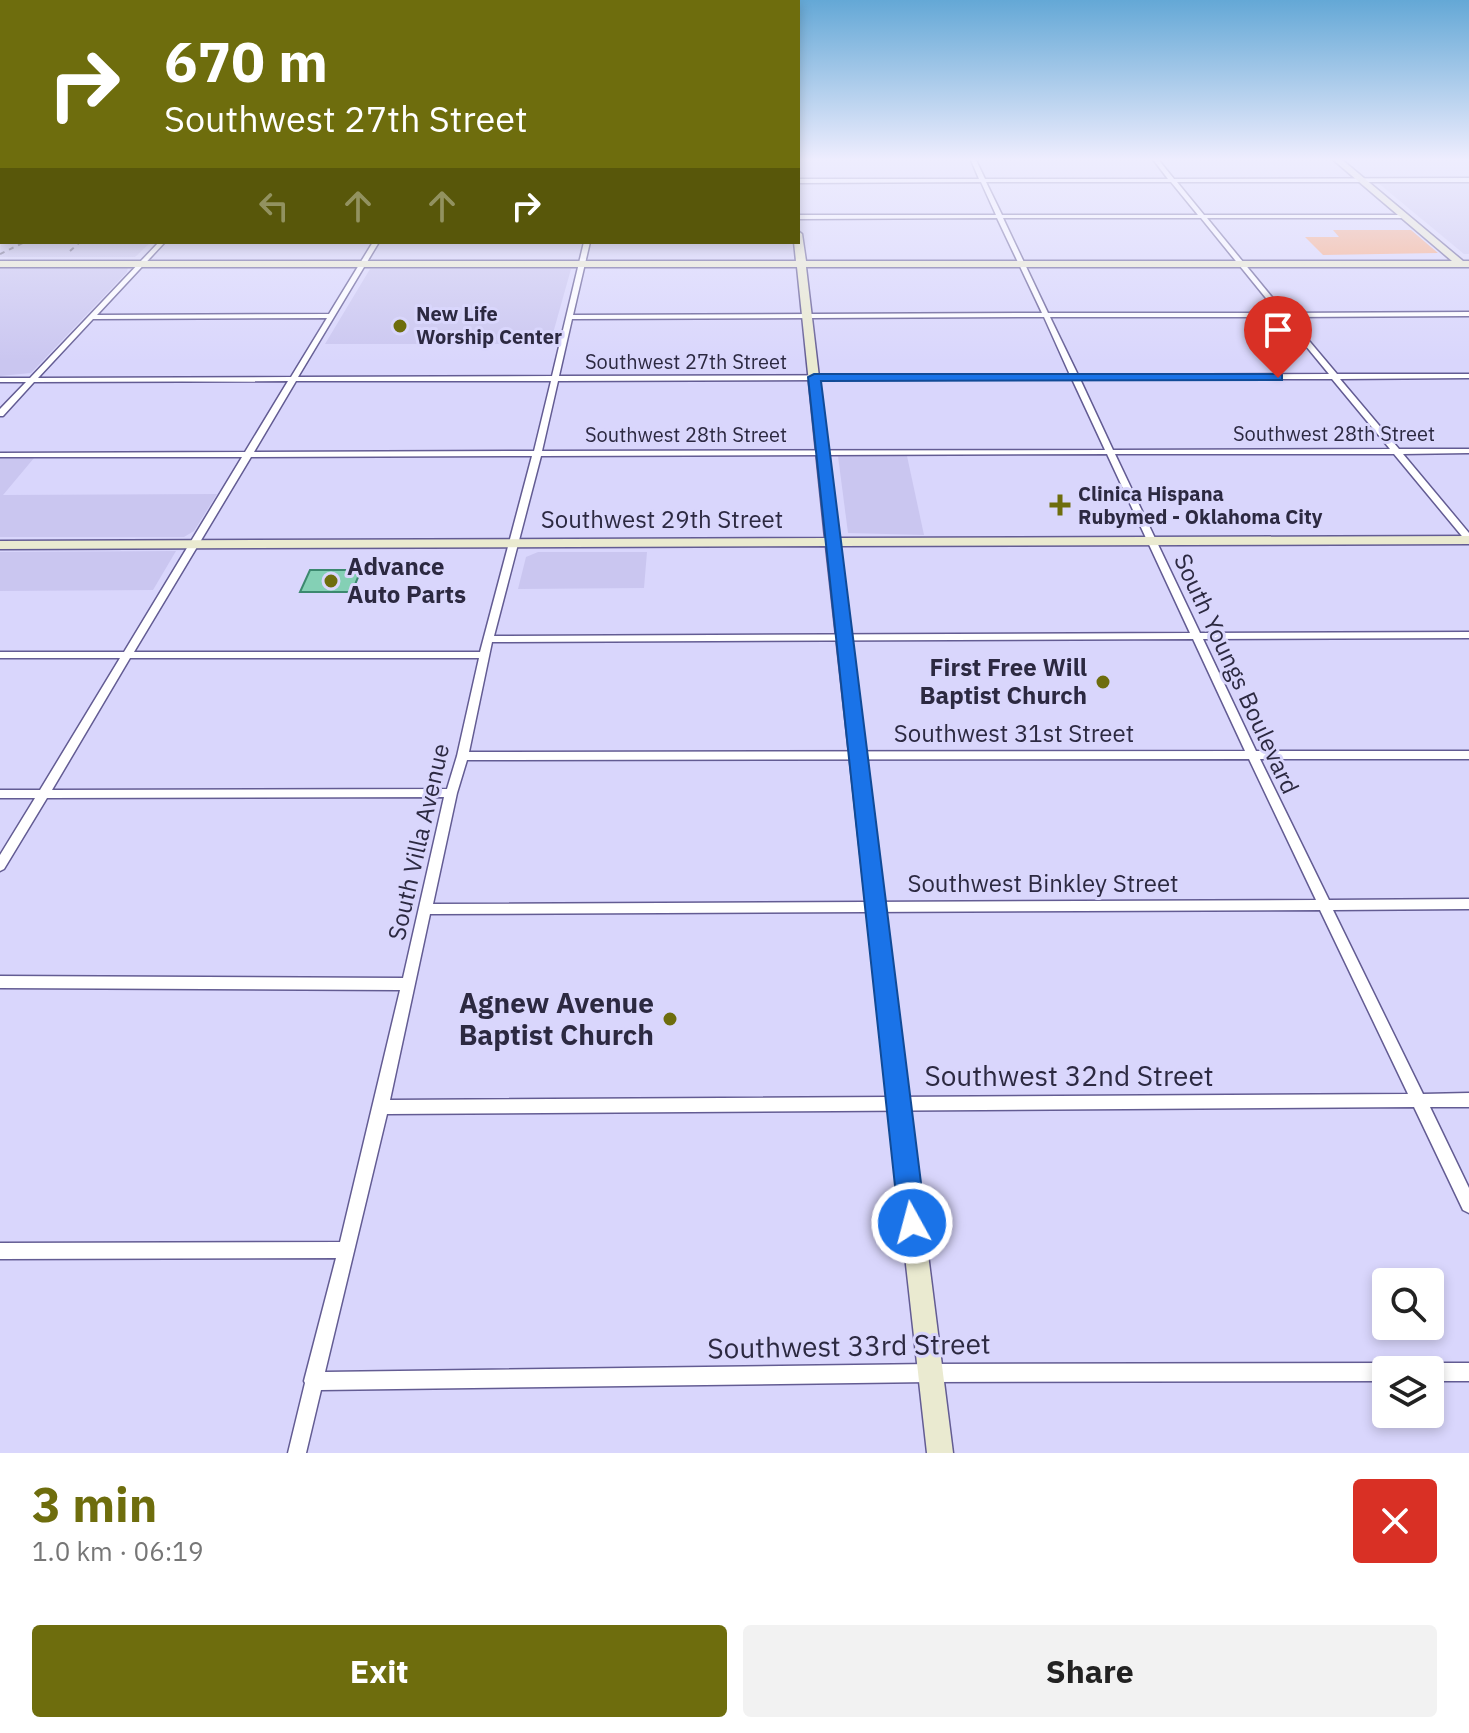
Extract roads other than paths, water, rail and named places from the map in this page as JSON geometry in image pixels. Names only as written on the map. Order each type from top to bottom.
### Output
[{"type":"street","name":"South Youngs Boulevard","points":[[1003,226],[1469,1205]]},
{"type":"street","points":[[1209,226],[1469,540]]},
{"type":"street","points":[[1417,226],[1464,263]]},
{"type":"street","points":[[0,414],[160,244]]},
{"type":"street","points":[[0,866],[375,244]]},
{"type":"street","name":"South Villa Avenue","points":[[297,1453],[381,1107],[484,655],[537,454],[587,244]]},
{"type":"street","points":[[799,244],[831,542],[940,1453]]},
{"type":"street","points":[[0,264],[1464,263]]},
{"type":"street","points":[[569,317],[1469,314]]},
{"type":"street","points":[[92,317],[330,316]]},
{"type":"street","name":"Southwest 27th Street","points":[[0,380],[1469,376]]},
{"type":"street","name":"Southwest 28th Street","points":[[0,455],[1469,451]]},
{"type":"street","name":"Southwest 29th Street","points":[[0,545],[1469,540]]},
{"type":"street","points":[[488,639],[1469,635]]},
{"type":"street","points":[[0,655],[484,655]]},
{"type":"street","name":"Southwest 31st Street","points":[[463,756],[1469,755]]},
{"type":"street","points":[[0,794],[451,793]]},
{"type":"street","name":"Southwest Binkley Street","points":[[425,909],[1469,904]]},
{"type":"street","points":[[0,982],[409,984]]},
{"type":"street","name":"Southwest 32nd Street","points":[[381,1107],[1469,1100]]},
{"type":"street","points":[[0,1251],[345,1250]]},
{"type":"street","name":"Southwest 33rd Street","points":[[313,1381],[930,1373],[1372,1372]]},
{"type":"street","points":[[1444,1372],[1469,1372]]},
{"type":"railway","points":[[0,254],[21,244]]},
{"type":"railway","points":[[70,251],[78,244]]},
{"type":"place","name":"New Life Worship Center","points":[[400,326]]},
{"type":"place","name":"Clinica Hispana Rubymed - Oklahoma City","points":[[1060,505]]},
{"type":"place","name":"Advance Auto Parts","points":[[331,581]]},
{"type":"place","name":"First Free Will Baptist Church","points":[[1103,682]]},
{"type":"place","name":"Agnew Avenue Baptist Church","points":[[670,1019]]}]
